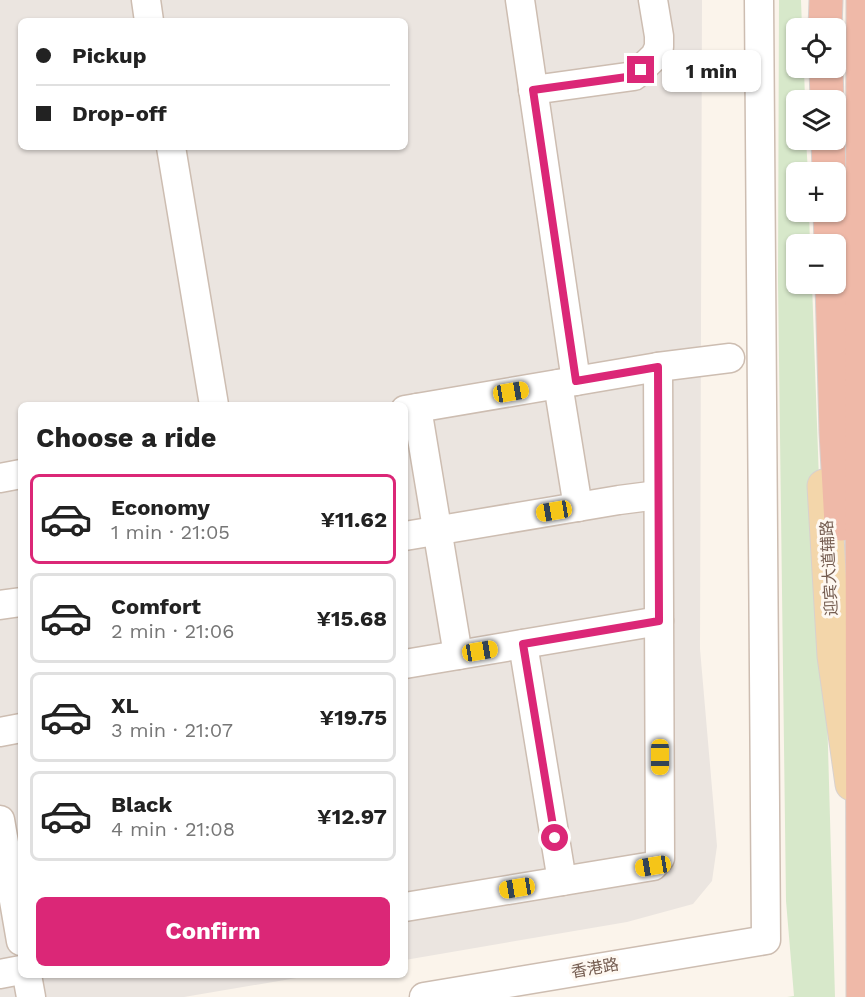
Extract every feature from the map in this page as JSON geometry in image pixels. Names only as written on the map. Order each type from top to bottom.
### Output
[{"type":"highway","points":[[825,18],[826,0]]},
{"type":"highway","points":[[863,0],[863,997]]},
{"type":"highway","points":[[832,294],[836,432],[862,850]]},
{"type":"main road","points":[[811,0],[811,18]]},
{"type":"main road","name":"迎宾大道辅路","points":[[817,294],[824,487],[834,656],[862,850]]},
{"type":"street","points":[[146,0],[149,18]]},
{"type":"street","points":[[520,0],[533,90],[567,382],[578,507]]},
{"type":"street","points":[[533,90],[634,76],[655,56],[659,47],[653,0]]},
{"type":"street","name":"香港路","points":[[424,997],[766,940],[759,0]]},
{"type":"street","points":[[172,150],[214,402]]},
{"type":"street","points":[[458,655],[437,531],[411,409],[658,367],[730,358]]},
{"type":"street","points":[[408,907],[653,866],[660,858],[658,367]]},
{"type":"street","points":[[0,478],[18,475]]},
{"type":"street","points":[[408,536],[658,495]]},
{"type":"street","points":[[0,605],[18,602]]},
{"type":"street","points":[[408,663],[659,621]]},
{"type":"street","points":[[523,644],[562,881]]},
{"type":"street","points":[[0,732],[18,729]]},
{"type":"street","points":[[0,820],[18,924]]},
{"type":"street","points":[[0,974],[18,971]]},
{"type":"street","points":[[28,978],[31,997]]},
{"type":"shaded area","points":[[0,0],[702,0],[700,649],[717,846],[712,881],[693,904],[627,922],[408,959],[408,402],[18,402],[18,978],[296,978],[184,997],[0,997]]},
{"type":"green space","points":[[779,0],[801,0],[802,18],[786,18],[786,78],[804,78],[805,90],[786,90],[786,150],[807,150],[807,162],[786,162],[786,222],[809,222],[810,234],[786,234],[786,294],[812,294],[835,997],[787,997],[794,996],[786,901],[778,281]]},
{"type":"route","points":[[555,838],[523,644],[659,621],[658,367],[576,381],[533,90],[634,76],[641,70]]}]
